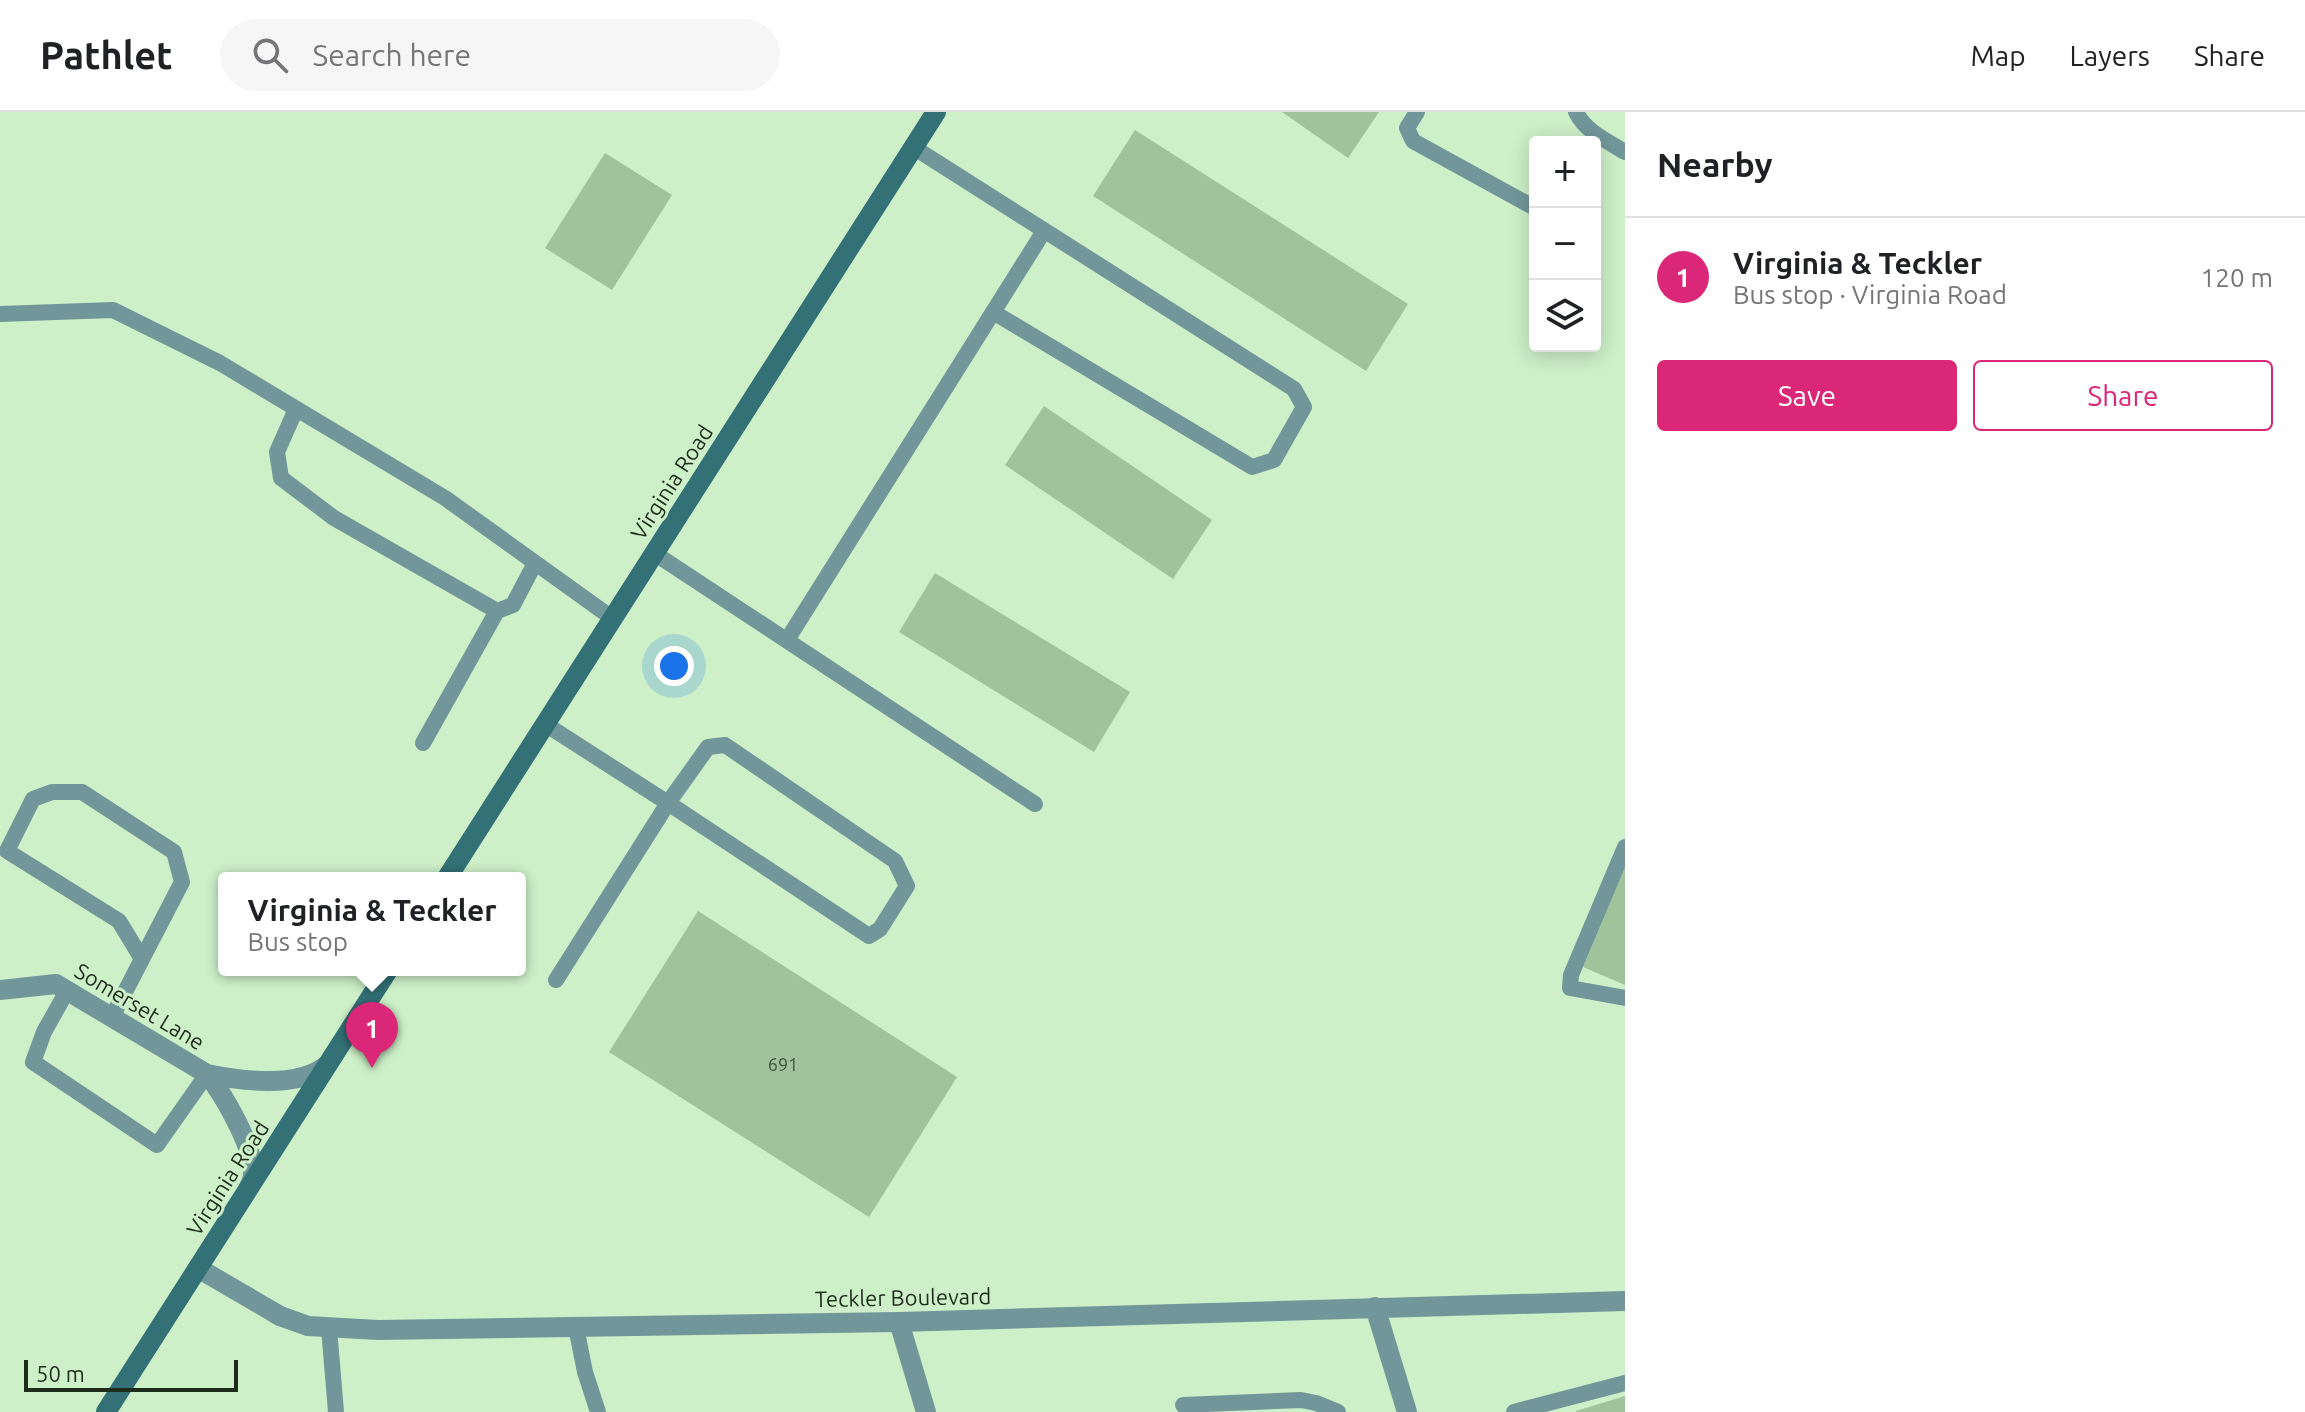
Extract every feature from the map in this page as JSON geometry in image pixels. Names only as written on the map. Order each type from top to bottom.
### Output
[{"type":"street","name":"Virginia Road","points":[[451,872],[936,112]]},
{"type":"street","name":"Virginia Road","points":[[106,1412],[384,976]]},
{"type":"street","name":"Somerset Lane","points":[[0,990],[56,984],[207,1074],[218,1087],[246,1144],[253,1174],[249,1187]]},
{"type":"street","name":"Somerset Lane","points":[[207,1074],[274,1082],[319,1072],[328,1064]]},
{"type":"street","name":"Teckler Boulevard","points":[[198,1268],[280,1316],[308,1326],[378,1330],[899,1322],[1625,1301]]},
{"type":"street","points":[[1375,1307],[1404,1411]]},
{"type":"street","points":[[899,1322],[926,1412]]},
{"type":"lane","points":[[1417,112],[1407,128],[1413,141],[1529,205]]},
{"type":"lane","points":[[1576,112],[1594,133],[1625,152]]},
{"type":"lane","points":[[913,147],[1294,389],[1304,407],[1274,460],[1252,467],[993,312]]},
{"type":"lane","points":[[787,640],[1044,231]]},
{"type":"lane","points":[[0,314],[113,310],[220,363],[445,498],[612,618]]},
{"type":"lane","points":[[296,409],[277,452],[281,478],[334,518],[497,611]]},
{"type":"lane","points":[[654,553],[1035,804]]},
{"type":"lane","points":[[423,743],[497,611],[513,605],[535,563]]},
{"type":"lane","points":[[545,724],[668,803],[869,936],[880,929],[907,886],[895,861],[725,745],[708,747],[668,803],[556,980]]},
{"type":"lane","points":[[112,1017],[182,882],[174,852],[82,792],[52,792],[33,799],[4,856],[119,921],[142,959]]},
{"type":"lane","points":[[1625,847],[1571,975],[1570,988],[1625,998]]},
{"type":"lane","points":[[67,991],[44,1032],[33,1062],[157,1145],[207,1074]]},
{"type":"lane","points":[[576,1327],[585,1372],[598,1412]]},
{"type":"lane","points":[[329,1328],[336,1412]]},
{"type":"lane","points":[[1514,1412],[1625,1383]]},
{"type":"lane","points":[[1183,1405],[1301,1400],[1338,1412]]},
{"type":"building","points":[[1282,112],[1379,112],[1348,158]]},
{"type":"building","points":[[1135,130],[1408,304],[1366,371],[1093,196]]},
{"type":"building","points":[[605,153],[672,195],[612,290],[545,248]]},
{"type":"building","points":[[1044,406],[1212,520],[1173,579],[1005,465]]},
{"type":"building","points":[[935,573],[1130,692],[1094,752],[899,632]]},
{"type":"building","points":[[1625,867],[1625,985],[1583,967]]},
{"type":"building","points":[[698,911],[957,1077],[869,1217],[609,1052]]},
{"type":"building","points":[[1625,1396],[1625,1412],[1576,1412],[1576,1411]]},
{"type":"place","name":"Virginia & Teckler","points":[[372,1068]]}]
